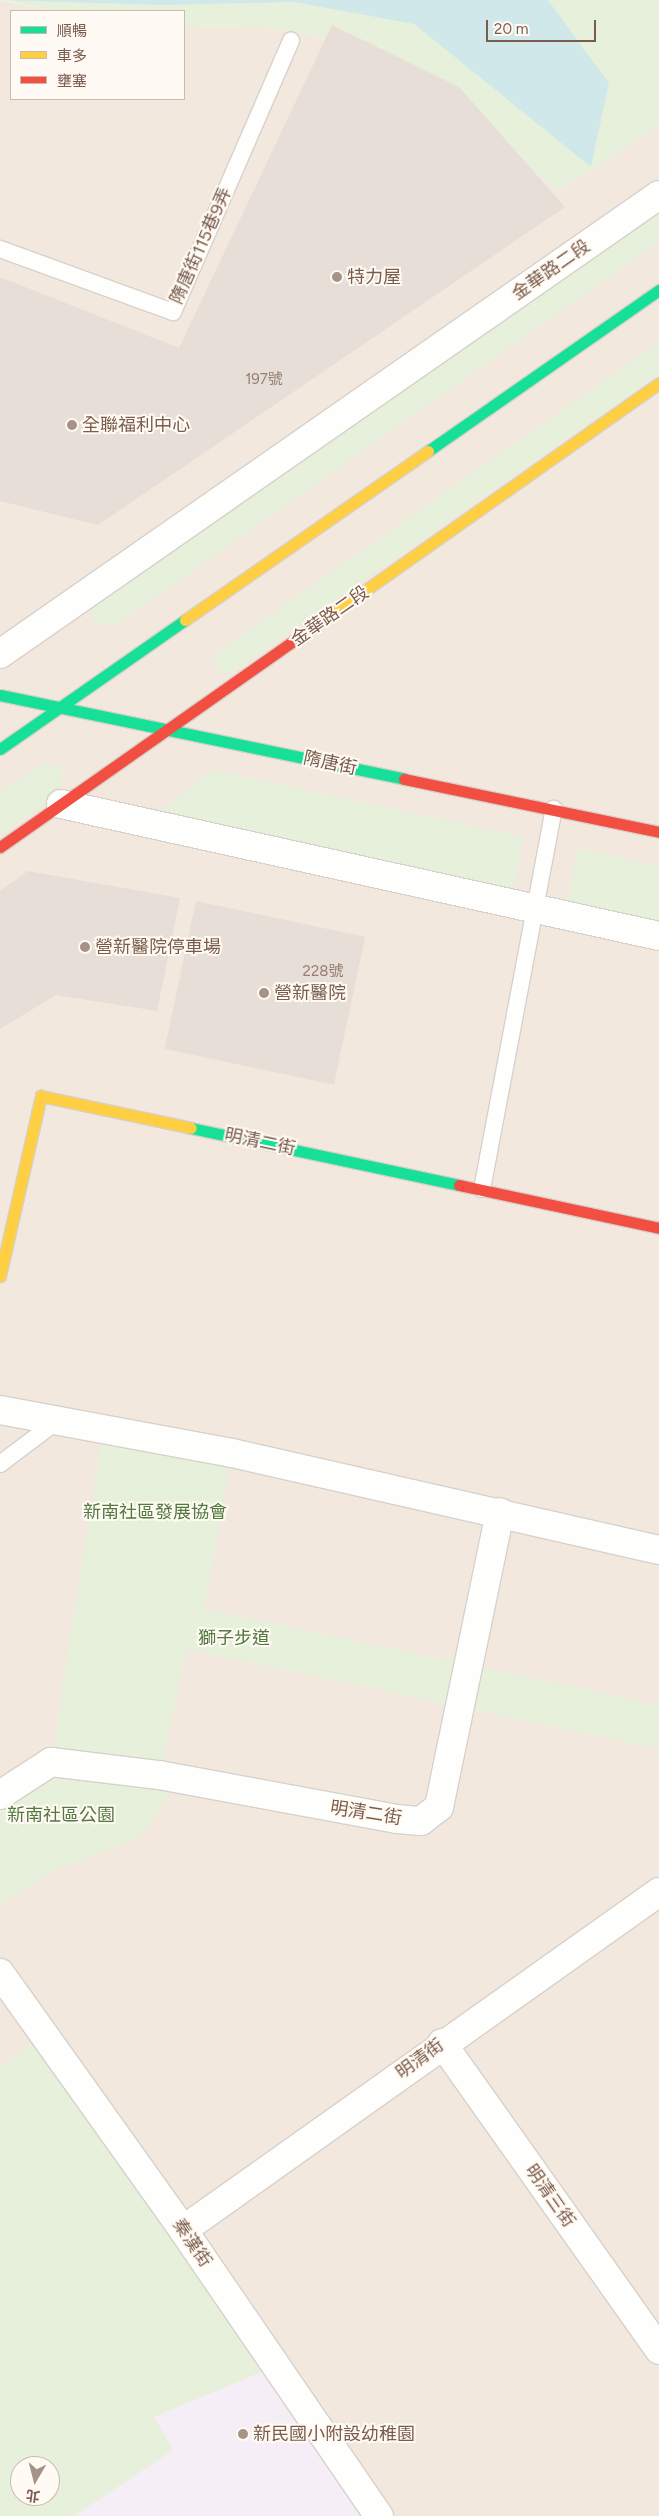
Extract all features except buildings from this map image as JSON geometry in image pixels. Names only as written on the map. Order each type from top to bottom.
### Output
[{"type":"street","name":"金華路二段","points":[[0,654],[659,195]]},
{"type":"street","points":[[0,749],[659,290]]},
{"type":"street","name":"金華路二段","points":[[0,847],[164,730],[216,697],[659,383]]},
{"type":"street","name":"隋唐街","points":[[0,694],[164,730],[659,832]]},
{"type":"street","points":[[61,804],[659,936]]},
{"type":"street","name":"明清二街","points":[[0,1276],[40,1096],[659,1228]]},
{"type":"street","points":[[0,1410],[232,1453],[500,1512],[659,1550]]},
{"type":"street","name":"明清二街","points":[[0,1795],[51,1762],[158,1775],[388,1817],[421,1820],[439,1807],[500,1512]]},
{"type":"street","name":"明清街","points":[[183,2230],[442,2043],[659,1892]]},
{"type":"street","name":"秦漢街","points":[[0,1973],[183,2230],[379,2516]]},
{"type":"street","name":"明清三街","points":[[442,2043],[659,2350]]},
{"type":"lane","name":"隋唐街115巷9弄","points":[[0,248],[173,312],[291,40]]},
{"type":"lane","points":[[482,1189],[554,809]]},
{"type":"lane","points":[[0,1464],[57,1421]]},
{"type":"shaded area","points":[[0,0],[48,10],[10,10],[10,100],[185,100],[185,28],[262,27],[382,48],[559,191],[659,126],[659,2516],[0,2516]]},
{"type":"shaded area","name":"新民國小附設幼稚園","points":[[275,2366],[379,2516],[74,2516],[173,2450],[153,2417]]},
{"type":"green space","points":[[4,0],[659,0],[659,126],[559,191],[382,48],[262,27],[185,28],[185,10],[49,10]]},
{"type":"green space","points":[[659,205],[659,242],[116,625],[97,624],[90,617],[91,605]]},
{"type":"green space","points":[[659,342],[659,374],[231,673],[222,672],[213,665],[215,654],[220,650]]},
{"type":"green space","points":[[42,764],[62,767],[61,787],[56,795],[0,835],[0,793]]},
{"type":"green space","points":[[213,770],[524,837],[513,891],[153,817]]},
{"type":"green space","points":[[577,848],[659,866],[659,924],[567,904]]},
{"type":"green space","points":[[103,1429],[232,1453],[204,1609],[659,1705],[659,1749],[187,1649],[159,1775],[180,1779],[139,1839],[56,1869],[0,1905],[0,1795],[51,1762]]},
{"type":"green space","points":[[44,2036],[275,2366],[154,2417],[173,2450],[74,2516],[0,2516],[0,2066]]},
{"type":"water","points":[[0,0],[548,0],[609,83],[591,167],[414,24],[294,2],[162,5]]},
{"type":"traffic: fast","points":[[428,451],[659,290]]},
{"type":"traffic: fast","points":[[0,749],[185,620]]},
{"type":"traffic: fast","points":[[0,695],[404,779]]},
{"type":"traffic: fast","points":[[191,1128],[459,1185]]},
{"type":"traffic: slow","points":[[316,625],[659,383]]},
{"type":"traffic: slow","points":[[185,620],[428,451]]},
{"type":"traffic: slow","points":[[0,1276],[41,1096],[191,1128]]},
{"type":"traffic: jam","points":[[0,847],[316,625]]},
{"type":"traffic: jam","points":[[404,779],[659,832]]},
{"type":"traffic: jam","points":[[459,1185],[659,1228]]},
{"type":"place","name":"特力屋","points":[[337,277]]},
{"type":"place","name":"全聯福利中心","points":[[72,425]]},
{"type":"place","name":"營新醫院停車場","points":[[85,947]]},
{"type":"place","name":"營新醫院","points":[[264,993]]},
{"type":"place","name":"新民國小附設幼稚園","points":[[243,2434]]},
{"type":"park label","name":"新南社區發展協會","points":[[155,1512]]},
{"type":"park label","name":"獅子步道","points":[[234,1638]]},
{"type":"park label","name":"新南社區公園","points":[[61,1815]]}]
